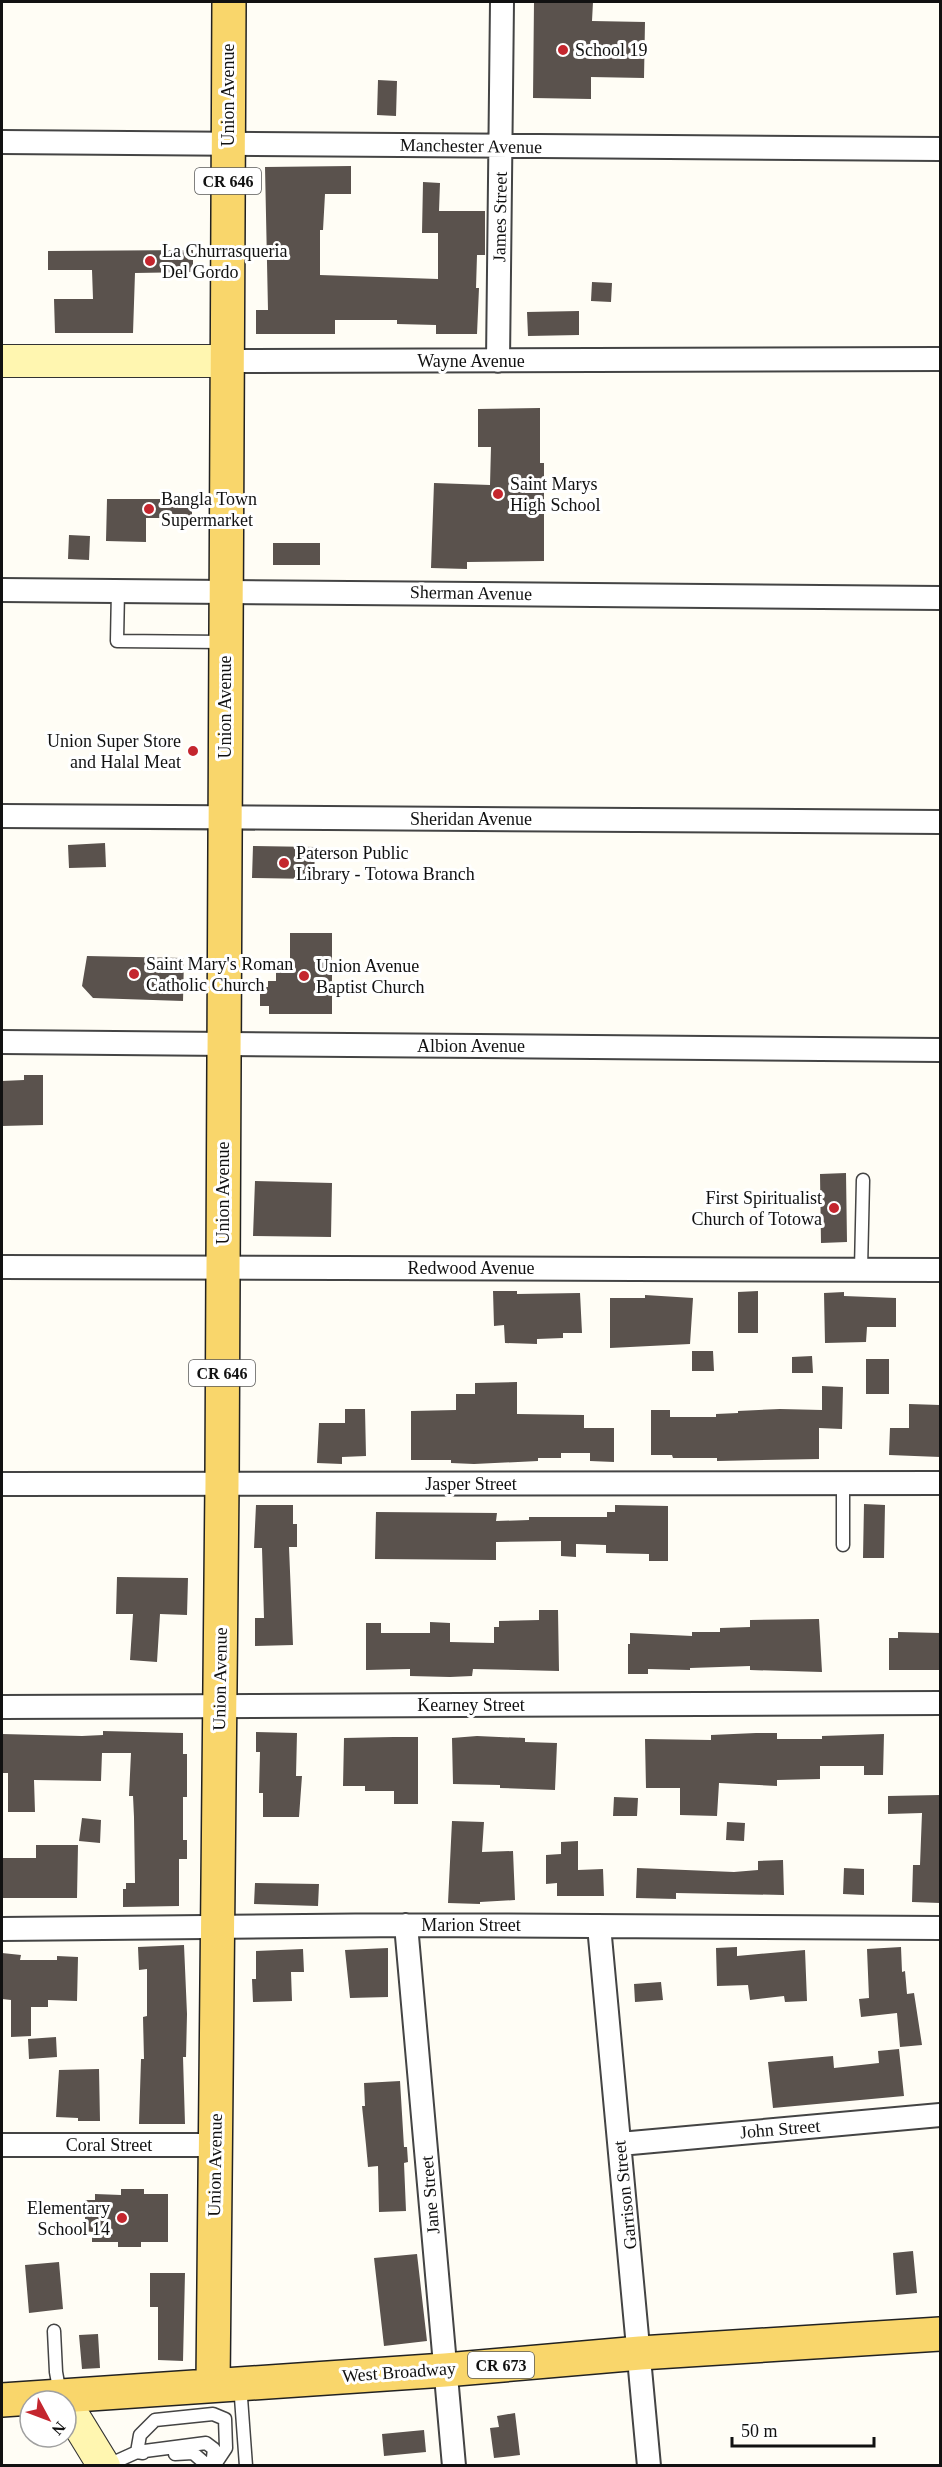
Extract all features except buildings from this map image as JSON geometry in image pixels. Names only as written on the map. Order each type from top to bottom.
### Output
[{"type":"main road","name":"Union Avenue","points":[[227,2383],[216,2145],[225,817],[211,642],[225,591],[229,2]]},
{"type":"main road","name":"Wayne Avenue","points":[[2,361],[227,361]]},
{"type":"main road","name":"West Broadway","points":[[78,2399],[227,2383],[445,2370],[640,2353],[940,2334]]},
{"type":"main road","name":"West Broadway","points":[[2,2400],[18,2400]]},
{"type":"main road","points":[[78,2423],[105,2466]]},
{"type":"street","name":"James Street","points":[[498,361],[502,2]]},
{"type":"street","name":"Manchester Avenue","points":[[2,142],[500,147],[940,148]]},
{"type":"street","name":"Wayne Avenue","points":[[227,361],[940,359]]},
{"type":"street","name":"Sherman Avenue","points":[[2,590],[940,598]]},
{"type":"street","name":"Sheridan Avenue","points":[[2,816],[940,822]]},
{"type":"street","name":"Albion Avenue","points":[[2,1042],[940,1050]]},
{"type":"street","name":"Redwood Avenue","points":[[2,1267],[940,1269]]},
{"type":"street","name":"Jasper Street","points":[[2,1484],[940,1483]]},
{"type":"street","name":"Kearney Street","points":[[2,1707],[940,1703]]},
{"type":"street","name":"Marion Street","points":[[2,1929],[406,1925],[940,1928]]},
{"type":"street","name":"Jane Street","points":[[406,1925],[454,2466]]},
{"type":"street","name":"Garrison Street","points":[[599,1926],[650,2466]]},
{"type":"street","name":"John Street","points":[[620,2144],[940,2115]]},
{"type":"street","name":"Coral Street","points":[[2,2145],[216,2145]]},
{"type":"lane","points":[[118,590],[117,641],[211,642]]},
{"type":"lane","points":[[861,1269],[863,1180]]},
{"type":"lane","points":[[843,1483],[843,1545]]},
{"type":"lane","points":[[54,2331],[56,2372],[61,2389]]},
{"type":"lane","points":[[227,2383],[246,2466]]},
{"type":"lane","points":[[137,2452],[140,2435],[155,2420],[213,2414],[225,2420],[226,2448],[211,2466]]},
{"type":"lane","points":[[105,2466],[137,2452],[206,2443],[214,2449],[211,2466]]},
{"type":"place","name":"School 19","points":[[563,50]]},
{"type":"place","name":"La Churrasqueria Del Gordo","points":[[150,261]]},
{"type":"place","name":"Saint Marys High School","points":[[498,494]]},
{"type":"place","name":"Bangla Town Supermarket","points":[[149,509]]},
{"type":"place","name":"Union Super Store and Halal Meat","points":[[193,751]]},
{"type":"place","name":"Paterson Public Library - Totowa Branch","points":[[284,863]]},
{"type":"place","name":"Saint Mary's Roman Catholic Church","points":[[134,974]]},
{"type":"place","name":"Union Avenue Baptist Church","points":[[304,976]]},
{"type":"place","name":"First Spiritualist Church of Totowa","points":[[834,1208]]},
{"type":"place","name":"Elementary School 14","points":[[122,2218]]}]
